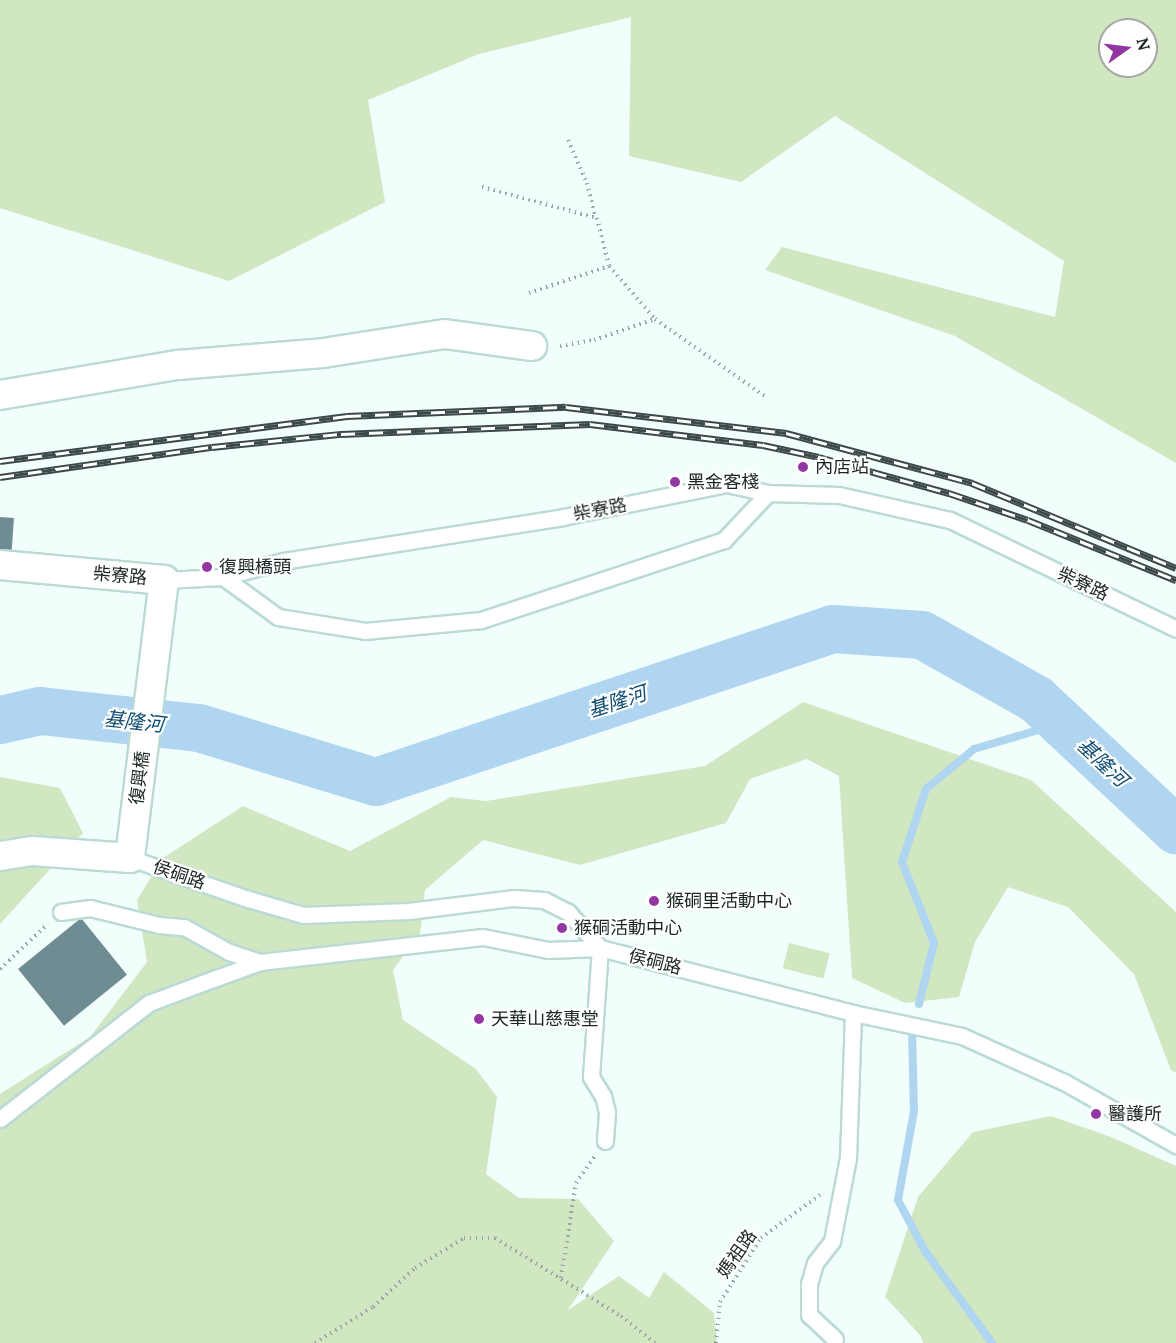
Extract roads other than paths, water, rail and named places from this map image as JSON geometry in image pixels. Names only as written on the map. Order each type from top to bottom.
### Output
[{"type":"street","points":[[1,392],[178,365],[323,352],[445,334],[532,346]]},
{"type":"street","name":"柴寮路","points":[[0,565],[164,580]]},
{"type":"street","name":"復興橋","points":[[130,858],[164,580]]},
{"type":"street","points":[[0,856],[32,851],[130,858]]},
{"type":"lane","name":"柴寮路","points":[[164,580],[223,577],[283,561],[563,517],[726,484],[768,492],[839,495],[950,520],[1176,629]]},
{"type":"lane","points":[[223,577],[278,617],[365,631],[481,620],[724,540],[768,492]]},
{"type":"lane","name":"侯硐路","points":[[130,858],[245,898],[303,915],[409,912],[514,898],[544,900],[568,912],[600,948],[853,1012],[962,1036],[1064,1082],[1176,1145]]},
{"type":"lane","points":[[61,912],[90,908],[159,925],[184,927],[229,952],[260,962]]},
{"type":"lane","points":[[0,1119],[148,1003],[260,962],[483,937],[548,950],[600,948],[591,1077],[603,1096],[607,1112],[605,1141]]},
{"type":"lane","points":[[835,1339],[808,1316],[809,1284],[815,1263],[832,1241],[848,1158],[853,1012]]},
{"type":"waterway","name":"基隆河","points":[[0,720],[40,711],[199,728],[376,782],[833,629],[922,635],[1036,699],[1176,830]]},
{"type":"waterway","points":[[919,1004],[934,943],[902,862],[926,789],[974,749],[1062,723]]},
{"type":"waterway","points":[[912,1031],[914,1111],[898,1200],[925,1251],[992,1343]]},
{"type":"railway","points":[[0,461],[347,416],[566,407],[786,433],[972,483],[1176,568]]},
{"type":"railway","points":[[0,477],[212,447],[341,434],[590,424],[763,445],[819,457],[949,493],[1028,520],[1176,580]]},
{"type":"place","name":"內店站","points":[[803,467]]},
{"type":"place","name":"黑金客棧","points":[[675,482]]},
{"type":"place","name":"復興橋頭","points":[[207,567]]},
{"type":"place","name":"猴硐里活動中心","points":[[654,901]]},
{"type":"place","name":"猴硐活動中心","points":[[562,928]]},
{"type":"place","name":"天華山慈惠堂","points":[[479,1019]]},
{"type":"place","name":"醫護所","points":[[1096,1114]]}]
